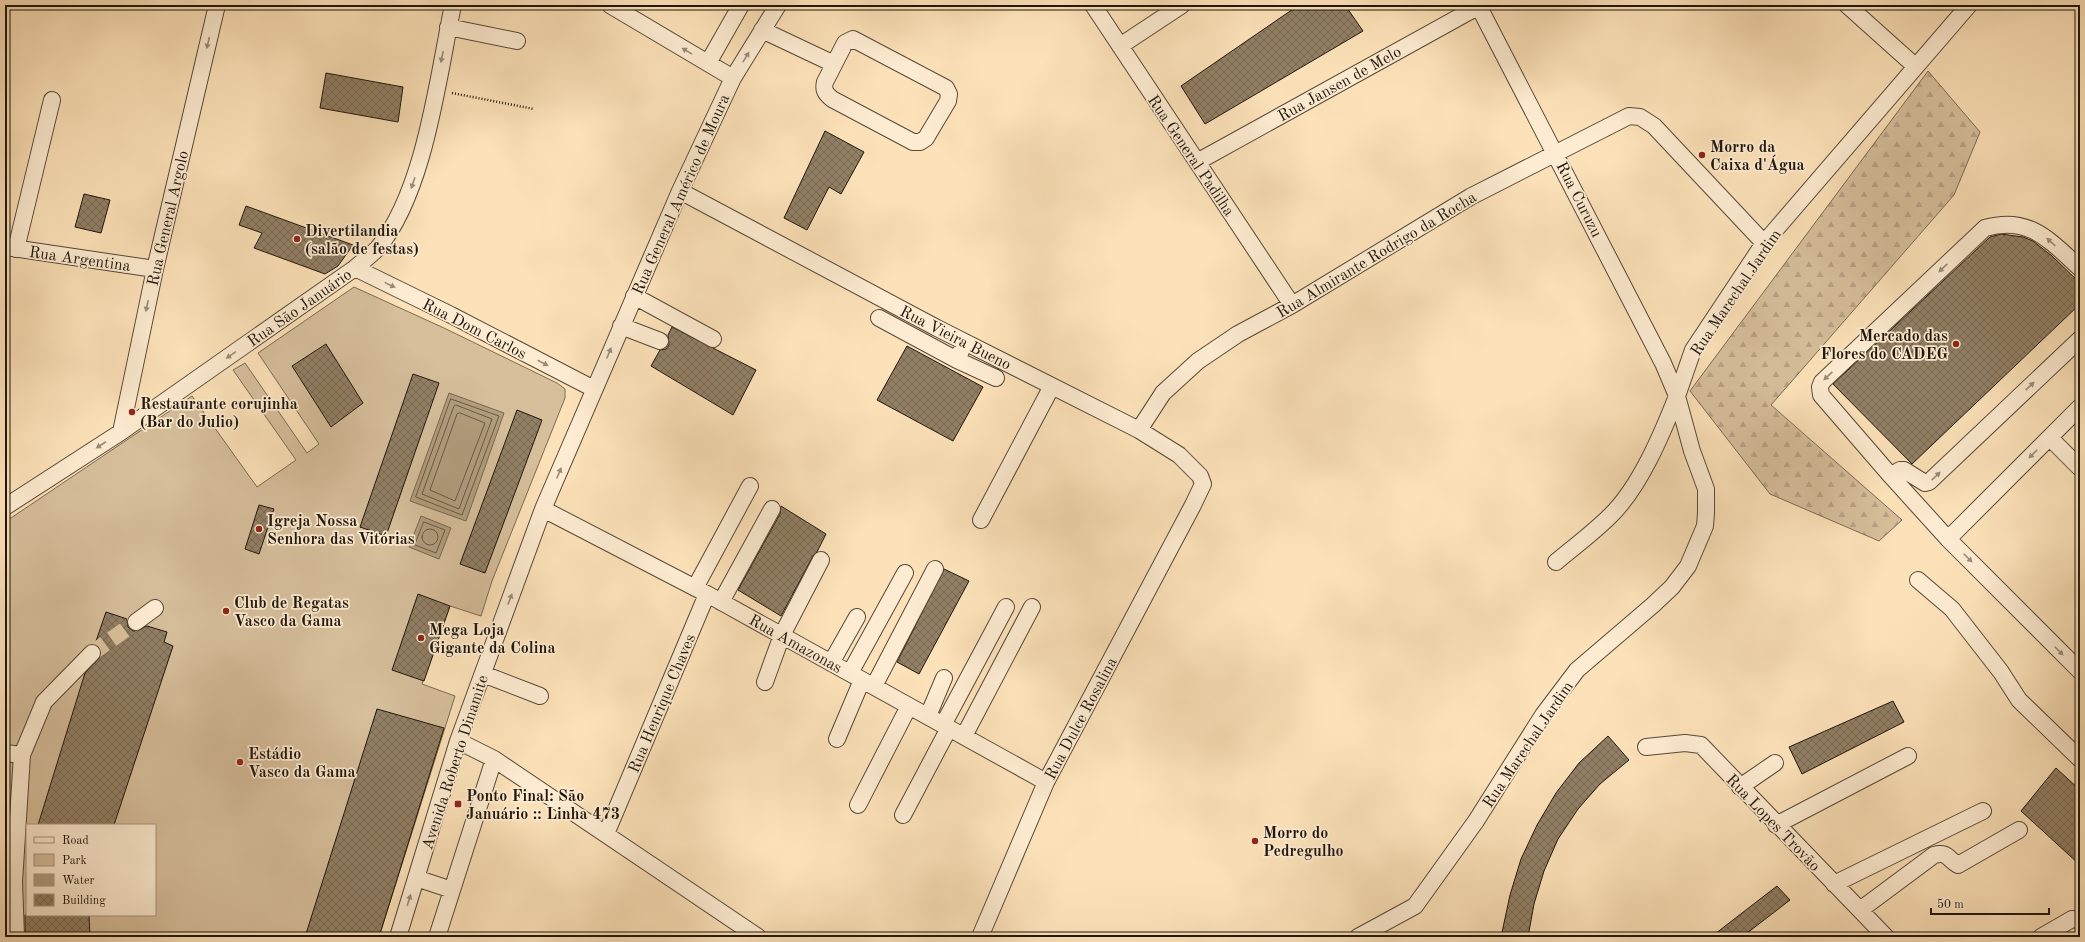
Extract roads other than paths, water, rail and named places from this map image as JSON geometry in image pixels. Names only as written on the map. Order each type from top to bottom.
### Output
[{"type":"street","name":"Rua General Argolo","points":[[121,432],[155,269],[217,5]]},
{"type":"street","name":"Rua São Januário","points":[[5,507],[121,432],[355,268],[378,248],[396,220],[413,185],[453,5]]},
{"type":"street","points":[[610,5],[733,78]]},
{"type":"street","points":[[708,63],[742,5]]},
{"type":"street","name":"Rua General Américo de Moura","points":[[594,389],[680,191],[733,78],[778,5]]},
{"type":"street","name":"Rua General Padilha","points":[[1093,5],[1292,304]]},
{"type":"street","points":[[1120,46],[1182,5]]},
{"type":"street","name":"Rua Curuzu","points":[[1479,5],[1663,364],[1677,396]]},
{"type":"street","name":"Rua Jansen de Melo","points":[[1197,162],[1479,5]]},
{"type":"street","points":[[1847,5],[1915,66]]},
{"type":"street","name":"Rua Marechal Jardim","points":[[1358,937],[1415,906],[1476,821],[1543,715],[1577,670],[1672,588],[1688,566],[1705,526],[1706,489],[1692,451],[1677,396],[1693,350],[1764,243],[1969,5]]},
{"type":"street","points":[[448,27],[517,41]]},
{"type":"street","points":[[762,30],[834,64]]},
{"type":"street","points":[[853,39],[946,88],[949,94],[948,101],[926,138],[920,142],[913,142],[832,99],[826,93],[824,88],[825,82],[834,64],[845,43],[853,39]]},
{"type":"street","points":[[10,248],[52,100]]},
{"type":"street","name":"Rua Almirante Rodrigo da Rocha","points":[[1140,430],[1163,393],[1198,361],[1238,334],[1292,304],[1470,197],[1629,116],[1640,117],[1654,126],[1764,243]]},
{"type":"street","name":"Rua Vieira Bueno","points":[[680,191],[965,343],[1140,430],[1179,455],[1200,476],[1203,484],[1193,505]]},
{"type":"street","points":[[2080,268],[2041,233],[2027,227],[2000,224],[1985,228],[1822,382],[1820,387],[1821,395],[1948,539],[2080,672]]},
{"type":"street","name":"Rua Argentina","points":[[10,248],[155,269]]},
{"type":"street","name":"Rua Dom Carlos","points":[[355,268],[451,315],[594,389]]},
{"type":"street","points":[[634,296],[714,339]]},
{"type":"street","points":[[879,318],[957,360],[996,378]]},
{"type":"street","points":[[621,326],[660,341]]},
{"type":"street","points":[[1891,476],[1900,470],[1904,470],[1925,483],[1929,482],[2080,339]]},
{"type":"street","points":[[957,360],[965,343]]},
{"type":"street","points":[[981,520],[1052,386]]},
{"type":"street","name":"Avenida Roberto Dinamite","points":[[398,937],[458,741],[543,509],[594,389]]},
{"type":"street","points":[[1556,562],[1611,516],[1628,495],[1662,434],[1677,396]]},
{"type":"street","points":[[1948,539],[2080,407]]},
{"type":"street","points":[[2050,438],[2080,468]]},
{"type":"street","name":"Rua Henrique Chaves","points":[[606,834],[701,591],[750,486]]},
{"type":"street","name":"Rua Dulce Rosalina","points":[[980,937],[1046,782],[1193,505]]},
{"type":"street","name":"Rua Amazonas","points":[[543,509],[701,591],[1046,782]]},
{"type":"street","points":[[721,602],[772,509]]},
{"type":"street","points":[[765,682],[782,636],[821,560]]},
{"type":"street","points":[[862,680],[935,569]]},
{"type":"street","points":[[837,739],[905,573]]},
{"type":"street","points":[[1918,580],[1952,608],[2001,672],[2019,700],[2080,759]]},
{"type":"street","points":[[903,815],[1006,607]]},
{"type":"street","points":[[964,736],[1032,607]]},
{"type":"street","points":[[136,622],[155,608]]},
{"type":"street","points":[[831,663],[858,617]]},
{"type":"street","points":[[16,937],[14,882],[22,755],[44,702],[92,653]]},
{"type":"street","points":[[482,674],[540,696]]},
{"type":"street","points":[[928,716],[944,678]]},
{"type":"street","points":[[858,805],[909,706]]},
{"type":"street","points":[[458,741],[494,759],[758,937]]},
{"type":"street","name":"Rua Lopes Trovão","points":[[1646,747],[1685,743],[1701,745],[1776,825],[1886,937]]},
{"type":"street","points":[[5,753],[22,755]]},
{"type":"street","points":[[1776,825],[1908,756]]},
{"type":"street","points":[[437,937],[494,759]]},
{"type":"street","points":[[1740,787],[1775,763]]},
{"type":"street","points":[[1834,884],[1983,811]]},
{"type":"street","points":[[1860,910],[1934,854],[1946,854],[1958,865],[2019,830]]},
{"type":"street","points":[[416,878],[452,890]]},
{"type":"street","points":[[2041,937],[2072,919],[2080,920]]},
{"type":"water","points":[[449,393],[504,413],[466,521],[410,501]]},
{"type":"water","points":[[421,516],[451,528],[439,559],[409,547]]},
{"type":"tunnel","points":[[92,653],[136,622]]},
{"type":"place","name":"Morro da Caixa d'Água","points":[[1702,155]]},
{"type":"place","name":"Divertilandia (salão de festas)","points":[[297,239]]},
{"type":"place","name":"Mercado das Flores do CADEG","points":[[1956,344]]},
{"type":"place","name":"Restaurante corujinha (Bar do Julio)","points":[[132,412]]},
{"type":"place","name":"Igreja Nossa Senhora das Vitórias","points":[[259,529]]},
{"type":"place","name":"Club de Regatas Vasco da Gama","points":[[226,611]]},
{"type":"place","name":"Mega Loja Gigante da Colina","points":[[421,638]]},
{"type":"place","name":"Estádio Vasco da Gama","points":[[240,762]]},
{"type":"place","name":"Ponto Final: São Januário :: Linha 473","points":[[458,804]]},
{"type":"place","name":"Morro do Pedregulho","points":[[1255,841]]}]
